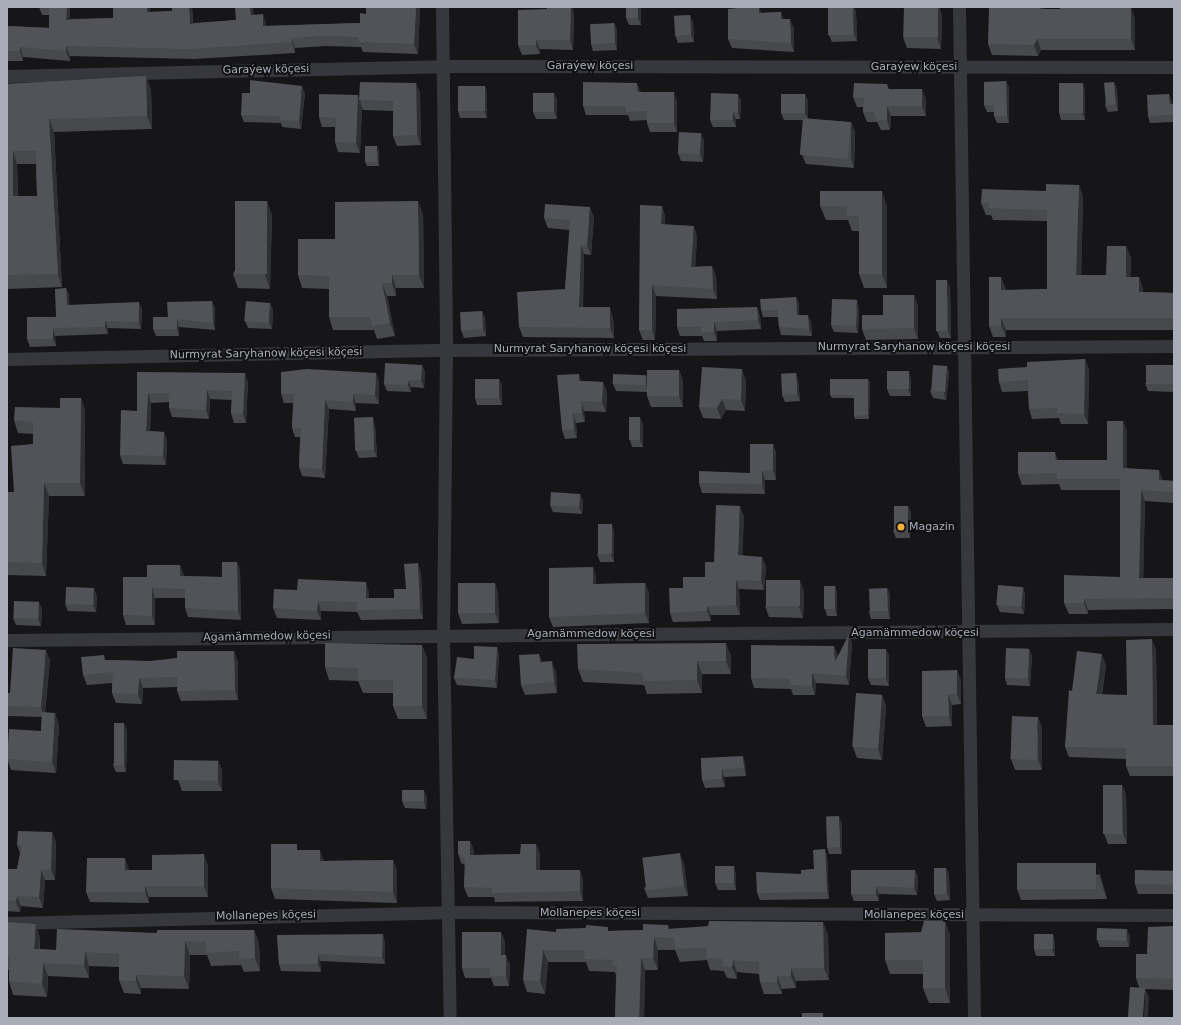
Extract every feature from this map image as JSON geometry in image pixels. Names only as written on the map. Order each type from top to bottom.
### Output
[{"type":"street","points":[[442,7],[446,350],[443,635],[450,1018]]},
{"type":"street","points":[[959,7],[962,346],[970,632],[974,1018]]},
{"type":"street","name":"Garaýew köçesi","points":[[7,76],[442,66],[1174,67]]},
{"type":"street","name":"Nurmyrat Saryhanow köçesi köçesi","points":[[7,359],[446,350],[1174,346]]},
{"type":"street","name":"Agamämmedow köçesi","points":[[7,640],[1174,629]]},
{"type":"street","name":"Mollanepes köçesi","points":[[7,923],[447,912],[1174,915]]},
{"type":"building","points":[[49,7],[67,7],[66,20],[113,18],[113,7],[147,7],[147,12],[172,11],[172,7],[189,7],[190,24],[236,20],[235,7],[250,7],[251,15],[263,14],[263,26],[360,23],[360,13],[366,14],[366,7],[416,7],[414,44],[359,42],[359,37],[323,36],[291,38],[292,42],[190,49],[66,46],[66,51],[20,47],[20,51],[7,51],[7,26],[49,28]]},
{"type":"building","points":[[547,7],[571,7],[570,40],[536,40],[536,45],[518,45],[518,10],[547,9]]},
{"type":"building","points":[[626,7],[638,7],[638,18],[626,18]]},
{"type":"building","points":[[759,7],[759,13],[781,12],[781,19],[790,19],[791,43],[728,39],[728,9]]},
{"type":"building","points":[[828,7],[853,7],[853,35],[828,35]]},
{"type":"building","points":[[904,7],[938,7],[938,37],[904,37]]},
{"type":"building","points":[[989,7],[1040,7],[1040,9],[1060,9],[1060,7],[1131,8],[1131,39],[1037,39],[1034,45],[988,44]]},
{"type":"building","points":[[690,15],[691,35],[675,36],[674,16]]},
{"type":"building","points":[[614,23],[615,43],[591,44],[590,24]]},
{"type":"building","points":[[146,76],[147,116],[49,119],[58,274],[7,275],[7,84]],"holes":[[[13,151],[36,151],[37,196],[13,196]]]},
{"type":"building","points":[[250,80],[302,86],[299,121],[280,120],[280,116],[241,115],[242,93],[250,93]]},
{"type":"building","points":[[1006,81],[1007,116],[994,116],[994,105],[984,105],[984,82]]},
{"type":"building","points":[[360,82],[416,83],[417,135],[393,136],[393,101],[359,100]]},
{"type":"building","points":[[583,82],[637,83],[638,92],[674,92],[674,123],[647,123],[647,111],[626,112],[626,106],[583,106]]},
{"type":"building","points":[[1114,82],[1116,104],[1106,105],[1104,83]]},
{"type":"building","points":[[854,83],[887,84],[887,89],[922,89],[922,106],[887,106],[887,120],[877,120],[874,112],[863,112],[864,98],[853,97]]},
{"type":"building","points":[[1059,83],[1083,83],[1083,113],[1059,113]]},
{"type":"building","points":[[458,86],[485,86],[485,111],[458,111]]},
{"type":"building","points":[[533,93],[554,93],[554,112],[533,112]]},
{"type":"building","points":[[711,93],[738,94],[738,112],[733,112],[733,120],[710,120]]},
{"type":"building","points":[[319,94],[358,95],[356,143],[335,142],[336,118],[319,117]]},
{"type":"building","points":[[781,94],[805,94],[805,113],[781,113]]},
{"type":"building","points":[[1169,94],[1170,104],[1174,104],[1174,133],[1173,115],[1148,116],[1147,95]]},
{"type":"building","points":[[803,118],[851,122],[848,159],[800,155]]},
{"type":"building","points":[[679,132],[701,133],[700,154],[678,153]]},
{"type":"building","points":[[365,146],[377,146],[377,162],[365,162]]},
{"type":"building","points":[[1046,184],[1079,185],[1076,275],[1106,275],[1107,246],[1126,246],[1126,277],[1139,277],[1139,292],[1174,293],[1174,318],[1001,318],[1001,325],[989,326],[989,277],[1001,277],[1001,290],[1047,289],[1047,210],[988,208],[989,203],[981,203],[982,189],[1046,191]]},
{"type":"building","points":[[820,191],[882,191],[882,274],[859,274],[859,216],[847,216],[847,206],[820,206]]},
{"type":"building","points":[[235,201],[267,201],[267,274],[235,274]]},
{"type":"building","points":[[418,201],[419,275],[392,275],[392,283],[382,283],[390,323],[372,326],[370,317],[329,317],[329,276],[298,275],[298,239],[335,239],[335,202]]},
{"type":"building","points":[[545,204],[590,207],[587,245],[581,245],[579,307],[610,307],[610,328],[519,327],[517,292],[565,289],[570,220],[544,218]]},
{"type":"building","points":[[640,205],[662,206],[661,224],[694,226],[691,267],[712,266],[713,289],[652,285],[652,330],[639,330]]},
{"type":"building","points":[[936,280],[947,280],[947,331],[936,331]]},
{"type":"building","points":[[66,288],[67,305],[139,302],[139,322],[105,321],[105,327],[53,328],[53,339],[27,339],[27,317],[56,317],[55,289]]},
{"type":"building","points":[[883,295],[914,295],[914,328],[862,329],[862,315],[883,315]]},
{"type":"building","points":[[796,297],[797,315],[808,315],[809,329],[779,327],[778,310],[761,310],[760,299]]},
{"type":"building","points":[[832,299],[857,300],[856,326],[831,325]]},
{"type":"building","points":[[212,301],[213,323],[177,319],[177,329],[153,329],[153,317],[168,317],[167,302]]},
{"type":"building","points":[[246,301],[270,303],[268,323],[244,321]]},
{"type":"building","points":[[757,307],[758,320],[714,322],[714,332],[701,332],[701,327],[677,327],[677,309]]},
{"type":"building","points":[[482,311],[483,329],[461,330],[460,312]]},
{"type":"building","points":[[1085,359],[1084,414],[1057,413],[1057,408],[1029,409],[1028,380],[999,382],[998,369],[1027,367],[1027,362]]},
{"type":"building","points":[[385,363],[422,365],[421,380],[409,380],[408,385],[384,384]]},
{"type":"building","points":[[933,365],[947,366],[945,392],[931,391]]},
{"type":"building","points":[[1146,365],[1174,365],[1174,384],[1146,384]]},
{"type":"building","points":[[702,367],[742,369],[741,400],[722,399],[717,408],[699,407]]},
{"type":"building","points":[[307,369],[376,373],[375,395],[353,394],[353,402],[325,400],[322,469],[299,467],[301,428],[292,428],[294,394],[281,394],[281,372]]},
{"type":"building","points":[[647,370],[679,370],[679,396],[647,396]]},
{"type":"building","points":[[887,371],[909,371],[909,389],[887,389]]},
{"type":"building","points":[[137,372],[245,373],[243,414],[231,413],[232,391],[207,390],[206,410],[169,408],[169,393],[148,393],[146,431],[164,432],[163,456],[120,455],[121,410],[137,411]]},
{"type":"building","points":[[796,373],[797,394],[782,395],[781,374]]},
{"type":"building","points":[[579,374],[579,381],[603,382],[602,402],[581,401],[582,413],[573,413],[574,429],[562,430],[557,375]]},
{"type":"building","points":[[613,374],[646,375],[646,385],[613,384]]},
{"type":"building","points":[[475,379],[499,379],[499,398],[475,398]]},
{"type":"building","points":[[830,379],[868,379],[868,415],[854,416],[854,395],[830,395]]},
{"type":"building","points":[[60,398],[81,398],[80,483],[44,483],[42,563],[7,562],[7,492],[14,492],[11,446],[33,444],[33,422],[14,420],[15,407],[60,408]]},
{"type":"building","points":[[373,417],[374,450],[355,451],[354,418]]},
{"type":"building","points":[[629,417],[640,417],[640,440],[629,440]]},
{"type":"building","points":[[1107,421],[1123,421],[1123,468],[1159,470],[1159,480],[1174,481],[1174,492],[1141,490],[1139,578],[1174,578],[1174,598],[1084,599],[1084,603],[1064,603],[1064,575],[1120,577],[1120,479],[1057,479],[1057,473],[1018,474],[1018,452],[1055,452],[1056,460],[1107,460]]},
{"type":"building","points":[[750,444],[773,444],[773,470],[762,471],[762,484],[699,483],[699,471],[750,473]]},
{"type":"building","points":[[551,492],[580,494],[579,507],[550,505]]},
{"type":"building","points":[[716,505],[740,506],[738,555],[762,557],[761,581],[736,580],[736,605],[707,606],[707,611],[670,613],[669,588],[683,588],[683,577],[705,577],[705,562],[714,562]]},
{"type":"building","points":[[894,506],[908,506],[908,531],[894,531]]},
{"type":"building","points":[[598,524],[612,524],[612,554],[598,554]]},
{"type":"building","points":[[222,562],[237,562],[238,611],[185,608],[185,589],[152,588],[152,616],[123,615],[123,577],[147,577],[147,565],[180,565],[180,576],[222,577]]},
{"type":"building","points":[[418,563],[420,609],[357,610],[357,602],[318,601],[317,611],[273,608],[274,589],[297,590],[298,579],[366,582],[366,598],[394,598],[394,589],[406,589],[404,564]]},
{"type":"building","points":[[593,567],[593,584],[645,583],[645,613],[549,617],[549,568]]},
{"type":"building","points":[[766,580],[800,580],[800,606],[766,606]]},
{"type":"building","points":[[458,583],[495,583],[495,613],[458,613]]},
{"type":"building","points":[[998,585],[1023,587],[1021,607],[996,605]]},
{"type":"building","points":[[824,586],[835,586],[835,609],[824,609]]},
{"type":"building","points":[[66,587],[94,588],[93,605],[65,604]]},
{"type":"building","points":[[887,588],[888,611],[870,612],[869,589]]},
{"type":"building","points":[[14,601],[39,602],[38,619],[13,618]]},
{"type":"building","points":[[849,634],[846,676],[812,673],[812,686],[790,685],[790,679],[751,678],[751,645],[834,646],[835,662]]},
{"type":"building","points":[[1152,639],[1153,725],[1174,725],[1174,766],[1126,766],[1126,748],[1065,747],[1069,690],[1072,691],[1077,651],[1102,654],[1096,694],[1127,695],[1126,640]]},
{"type":"building","points":[[325,643],[422,645],[422,706],[393,706],[393,680],[358,680],[358,668],[325,667]]},
{"type":"building","points":[[726,643],[726,661],[697,661],[697,680],[643,681],[643,673],[578,669],[577,644]]},
{"type":"building","points":[[474,646],[497,647],[495,680],[454,678],[457,657],[474,659]]},
{"type":"building","points":[[13,648],[46,650],[41,707],[7,706],[7,693],[10,693]]},
{"type":"building","points":[[1006,648],[1029,649],[1028,679],[1005,678]]},
{"type":"building","points":[[868,649],[886,649],[886,678],[868,678]]},
{"type":"building","points":[[177,651],[234,651],[235,690],[177,691],[177,677],[139,678],[138,694],[112,693],[113,672],[83,675],[81,657],[104,655],[105,660],[150,661],[177,658]]},
{"type":"building","points":[[539,654],[540,662],[552,661],[554,682],[521,685],[519,655]]},
{"type":"building","points":[[957,670],[957,694],[948,694],[949,716],[922,716],[922,671]]},
{"type":"building","points":[[856,693],[882,695],[878,749],[852,747]]},
{"type":"building","points":[[42,712],[55,713],[52,762],[7,759],[9,729],[41,731]]},
{"type":"building","points":[[1012,716],[1038,717],[1036,760],[1010,759]]},
{"type":"building","points":[[114,723],[124,723],[124,765],[114,765]]},
{"type":"building","points":[[743,756],[744,768],[722,769],[722,779],[702,780],[701,758]]},
{"type":"building","points":[[174,760],[218,761],[218,781],[174,780]]},
{"type":"building","points":[[1103,785],[1122,785],[1122,834],[1103,834]]},
{"type":"building","points":[[402,790],[424,790],[424,801],[402,801]]},
{"type":"building","points":[[826,816],[839,816],[840,847],[827,847]]},
{"type":"building","points":[[18,831],[52,832],[51,869],[41,870],[39,897],[17,896],[16,901],[7,900],[7,869],[17,869],[22,845],[17,845]]},
{"type":"building","points":[[458,841],[470,841],[470,855],[520,854],[521,844],[536,844],[536,870],[580,870],[580,891],[492,893],[492,888],[464,887],[465,859],[458,853]]},
{"type":"building","points":[[271,844],[297,844],[297,850],[320,850],[320,861],[393,860],[393,892],[271,888]]},
{"type":"building","points":[[825,849],[827,892],[757,893],[756,872],[801,874],[801,870],[814,869],[813,850]]},
{"type":"building","points":[[680,853],[684,886],[646,890],[642,858]]},
{"type":"building","points":[[204,854],[204,886],[145,886],[145,892],[86,892],[87,858],[125,858],[125,870],[152,870],[152,855]]},
{"type":"building","points":[[1017,863],[1096,863],[1096,889],[1017,889]]},
{"type":"building","points":[[715,866],[734,866],[734,883],[715,883]]},
{"type":"building","points":[[934,868],[946,868],[946,894],[934,894]]},
{"type":"building","points":[[851,870],[915,870],[914,888],[876,886],[876,894],[851,894]]},
{"type":"building","points":[[1135,870],[1174,871],[1174,885],[1135,884]]},
{"type":"building","points":[[709,921],[823,922],[824,968],[791,968],[791,976],[777,976],[777,982],[760,982],[759,962],[733,960],[732,967],[722,966],[723,959],[706,958],[707,948],[675,949],[674,938],[654,937],[653,958],[641,958],[639,1018],[615,1018],[617,965],[613,966],[613,960],[584,959],[585,950],[543,950],[540,981],[523,980],[527,929],[556,932],[556,929],[586,928],[586,925],[608,927],[608,931],[643,930],[643,924],[668,925],[668,929],[708,926]]},
{"type":"building","points":[[924,921],[945,921],[945,988],[923,988],[923,960],[885,960],[885,933],[921,932]]},
{"type":"building","points":[[7,922],[36,924],[34,949],[56,950],[57,929],[157,933],[157,930],[254,930],[255,958],[239,959],[239,951],[206,953],[206,942],[185,941],[184,976],[136,975],[136,981],[119,980],[119,954],[85,952],[84,965],[43,963],[42,984],[9,981],[10,957],[7,957]]},
{"type":"building","points":[[1174,926],[1174,979],[1136,978],[1136,954],[1147,954],[1148,927]]},
{"type":"building","points":[[1097,928],[1127,929],[1127,941],[1097,940]]},
{"type":"building","points":[[462,932],[501,932],[501,955],[506,955],[506,976],[490,976],[490,968],[462,968]]},
{"type":"building","points":[[383,934],[382,957],[318,954],[318,964],[279,964],[277,935]]},
{"type":"building","points":[[1034,934],[1053,934],[1053,949],[1034,949]]},
{"type":"building","points":[[1130,987],[1145,988],[1143,1018],[1128,1018]]},
{"type":"building","points":[[802,1013],[823,1013],[823,1018],[802,1018]]},
{"type":"place","name":"Magazin","points":[[901,527]]}]
